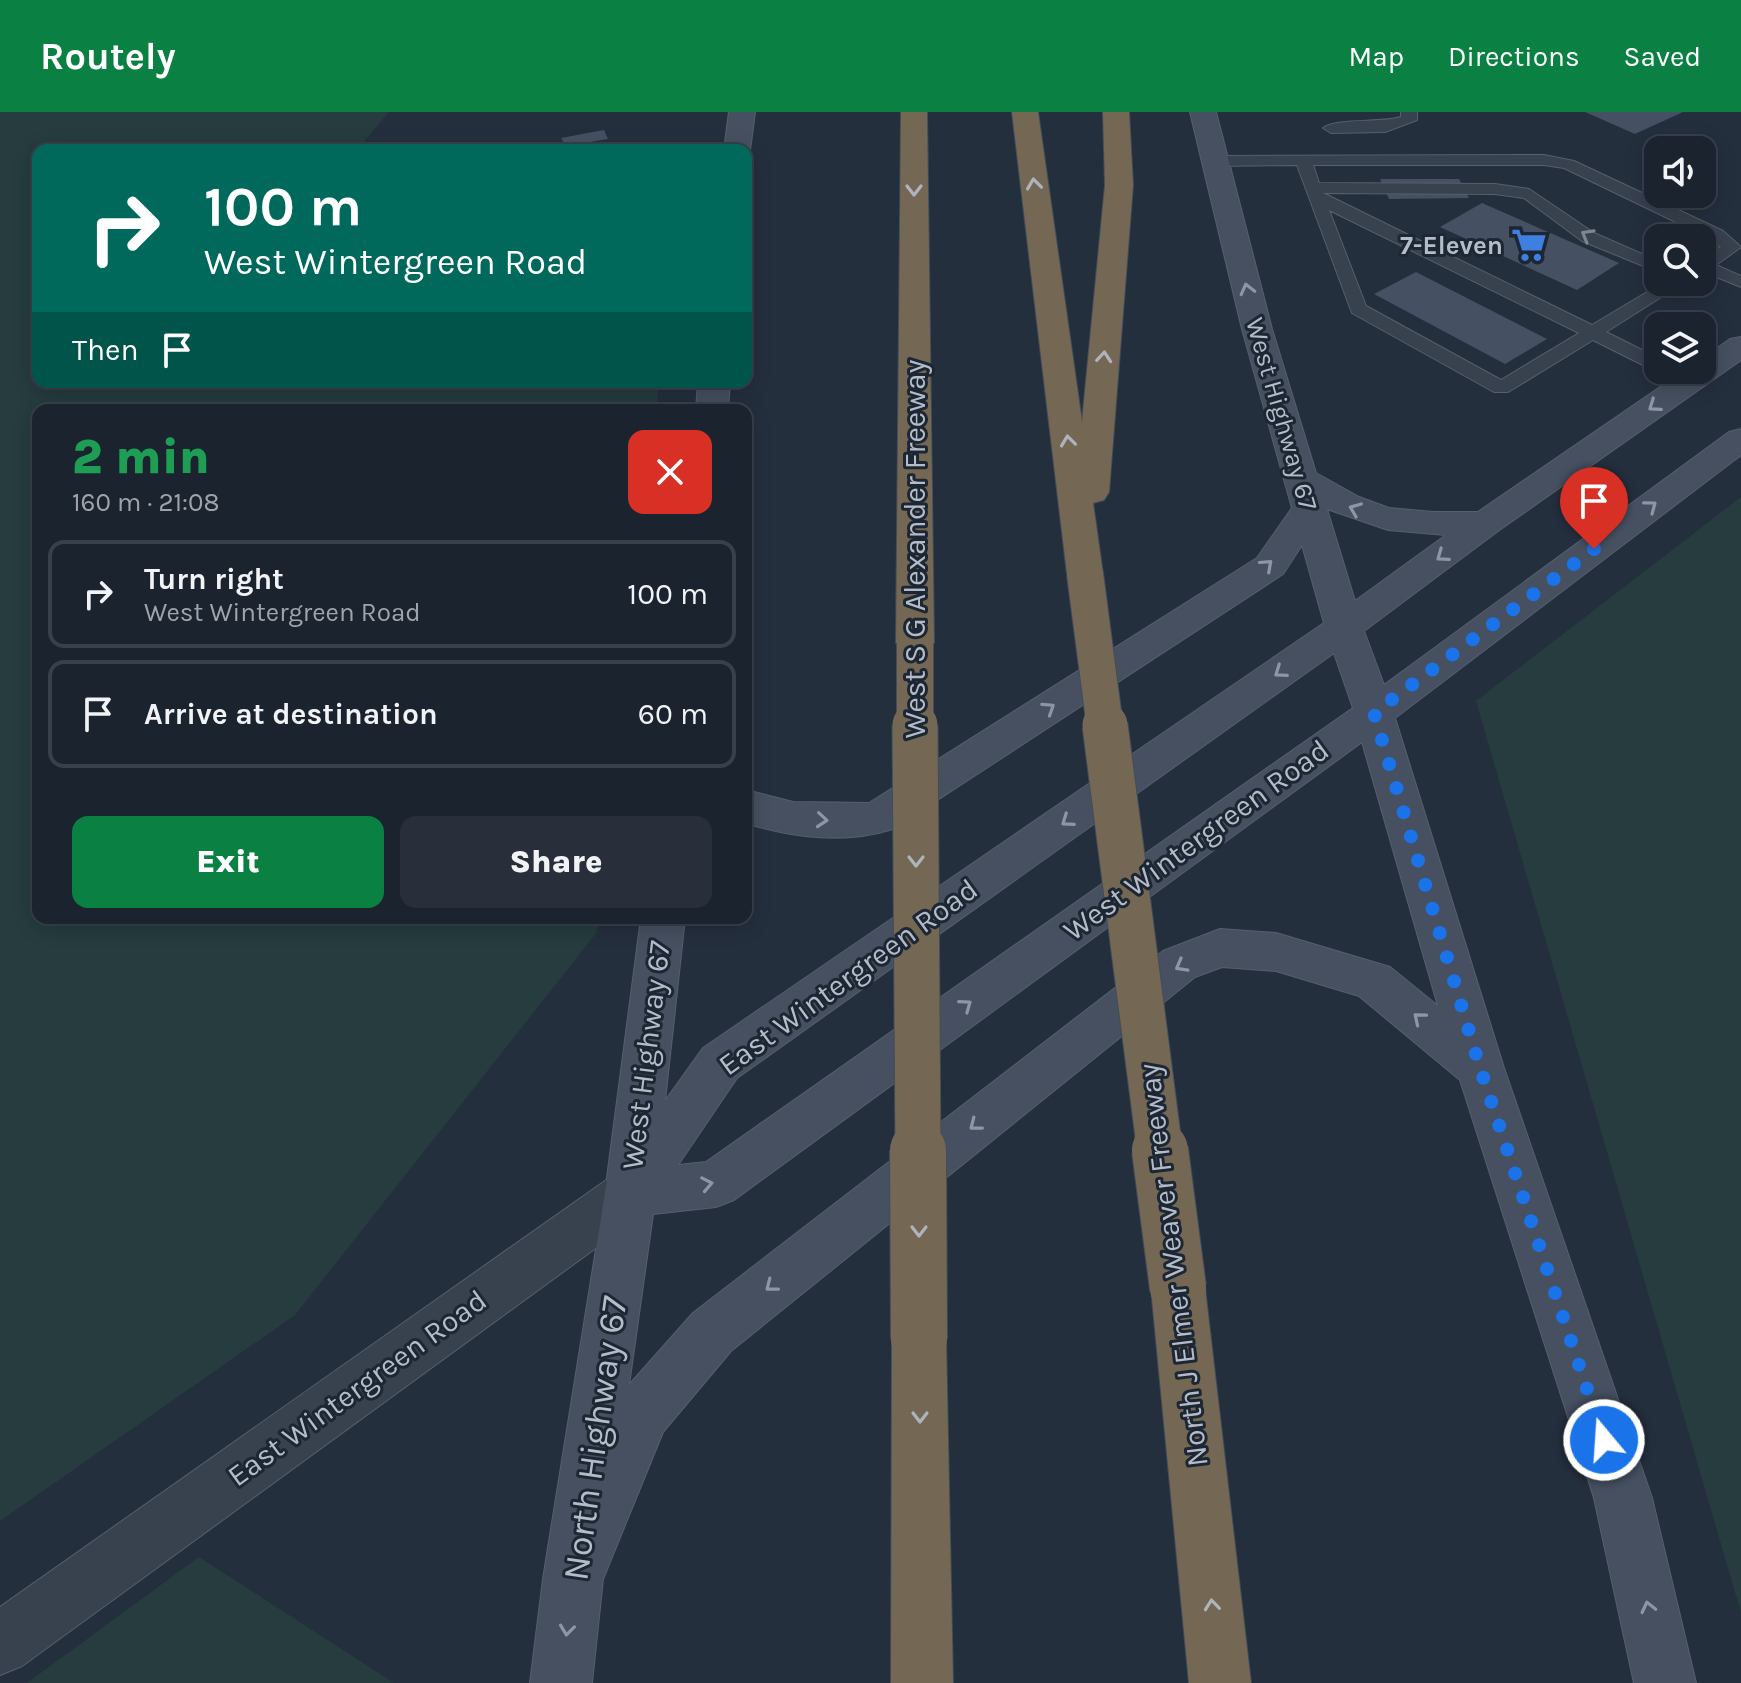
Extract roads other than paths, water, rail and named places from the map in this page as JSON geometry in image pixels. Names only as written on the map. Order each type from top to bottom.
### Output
[{"type":"highway","name":"West S G Alexander Freeway","points":[[914,112],[921,1593]]},
{"type":"highway","points":[[1025,112],[1085,574]]},
{"type":"highway","points":[[1085,574],[1119,185],[1116,112]]},
{"type":"highway","name":"North J Elmer Weaver Freeway","points":[[1085,574],[1178,1288],[1220,1683]]},
{"type":"highway","points":[[912,1683],[921,1593]]},
{"type":"highway","points":[[921,1593],[922,1683]]},
{"type":"main road","points":[[738,144],[742,112]]},
{"type":"main road","name":"West Highway 67","points":[[1203,112],[1257,329],[1344,627],[1374,713]]},
{"type":"main road","points":[[1716,358],[1741,346]]},
{"type":"main road","points":[[1344,627],[1668,384]]},
{"type":"main road","name":"West Wintergreen Road","points":[[630,1193],[716,1184],[1374,713],[1741,439]]},
{"type":"main road","points":[[752,809],[852,822],[878,818],[1270,566],[1304,493],[1329,498],[1392,522],[1486,523]]},
{"type":"main road","name":"East Wintergreen Road","points":[[630,1193],[720,1063],[1344,627]]},
{"type":"main road","points":[[1374,713],[1480,1068],[1623,1498],[1665,1683]]},
{"type":"main road","name":"West Highway 67","points":[[630,1193],[662,924]]},
{"type":"main road","points":[[573,1579],[643,1412],[712,1332],[1179,964],[1220,948],[1276,952],[1374,981],[1480,1068]]},
{"type":"main road","name":"North Highway 67","points":[[561,1683],[573,1579],[630,1193]]},
{"type":"street","name":"East Wintergreen Road","points":[[0,1644],[630,1193]]},
{"type":"lane","points":[[1325,112],[1340,161]]},
{"type":"lane","points":[[1331,128],[1385,127],[1409,120],[1409,112]]},
{"type":"lane","points":[[1215,161],[1544,160],[1568,164],[1694,224]]},
{"type":"lane","points":[[1303,161],[1358,309],[1501,388],[1652,296]]},
{"type":"lane","points":[[1315,193],[1495,189],[1529,194],[1588,237],[1644,261]]},
{"type":"lane","points":[[1315,193],[1644,358]]},
{"type":"lane","points":[[1716,235],[1732,247],[1716,257]]},
{"type":"lane","points":[[1716,271],[1741,282]]},
{"type":"place","name":"7-Eleven","points":[[1529,245]]}]
